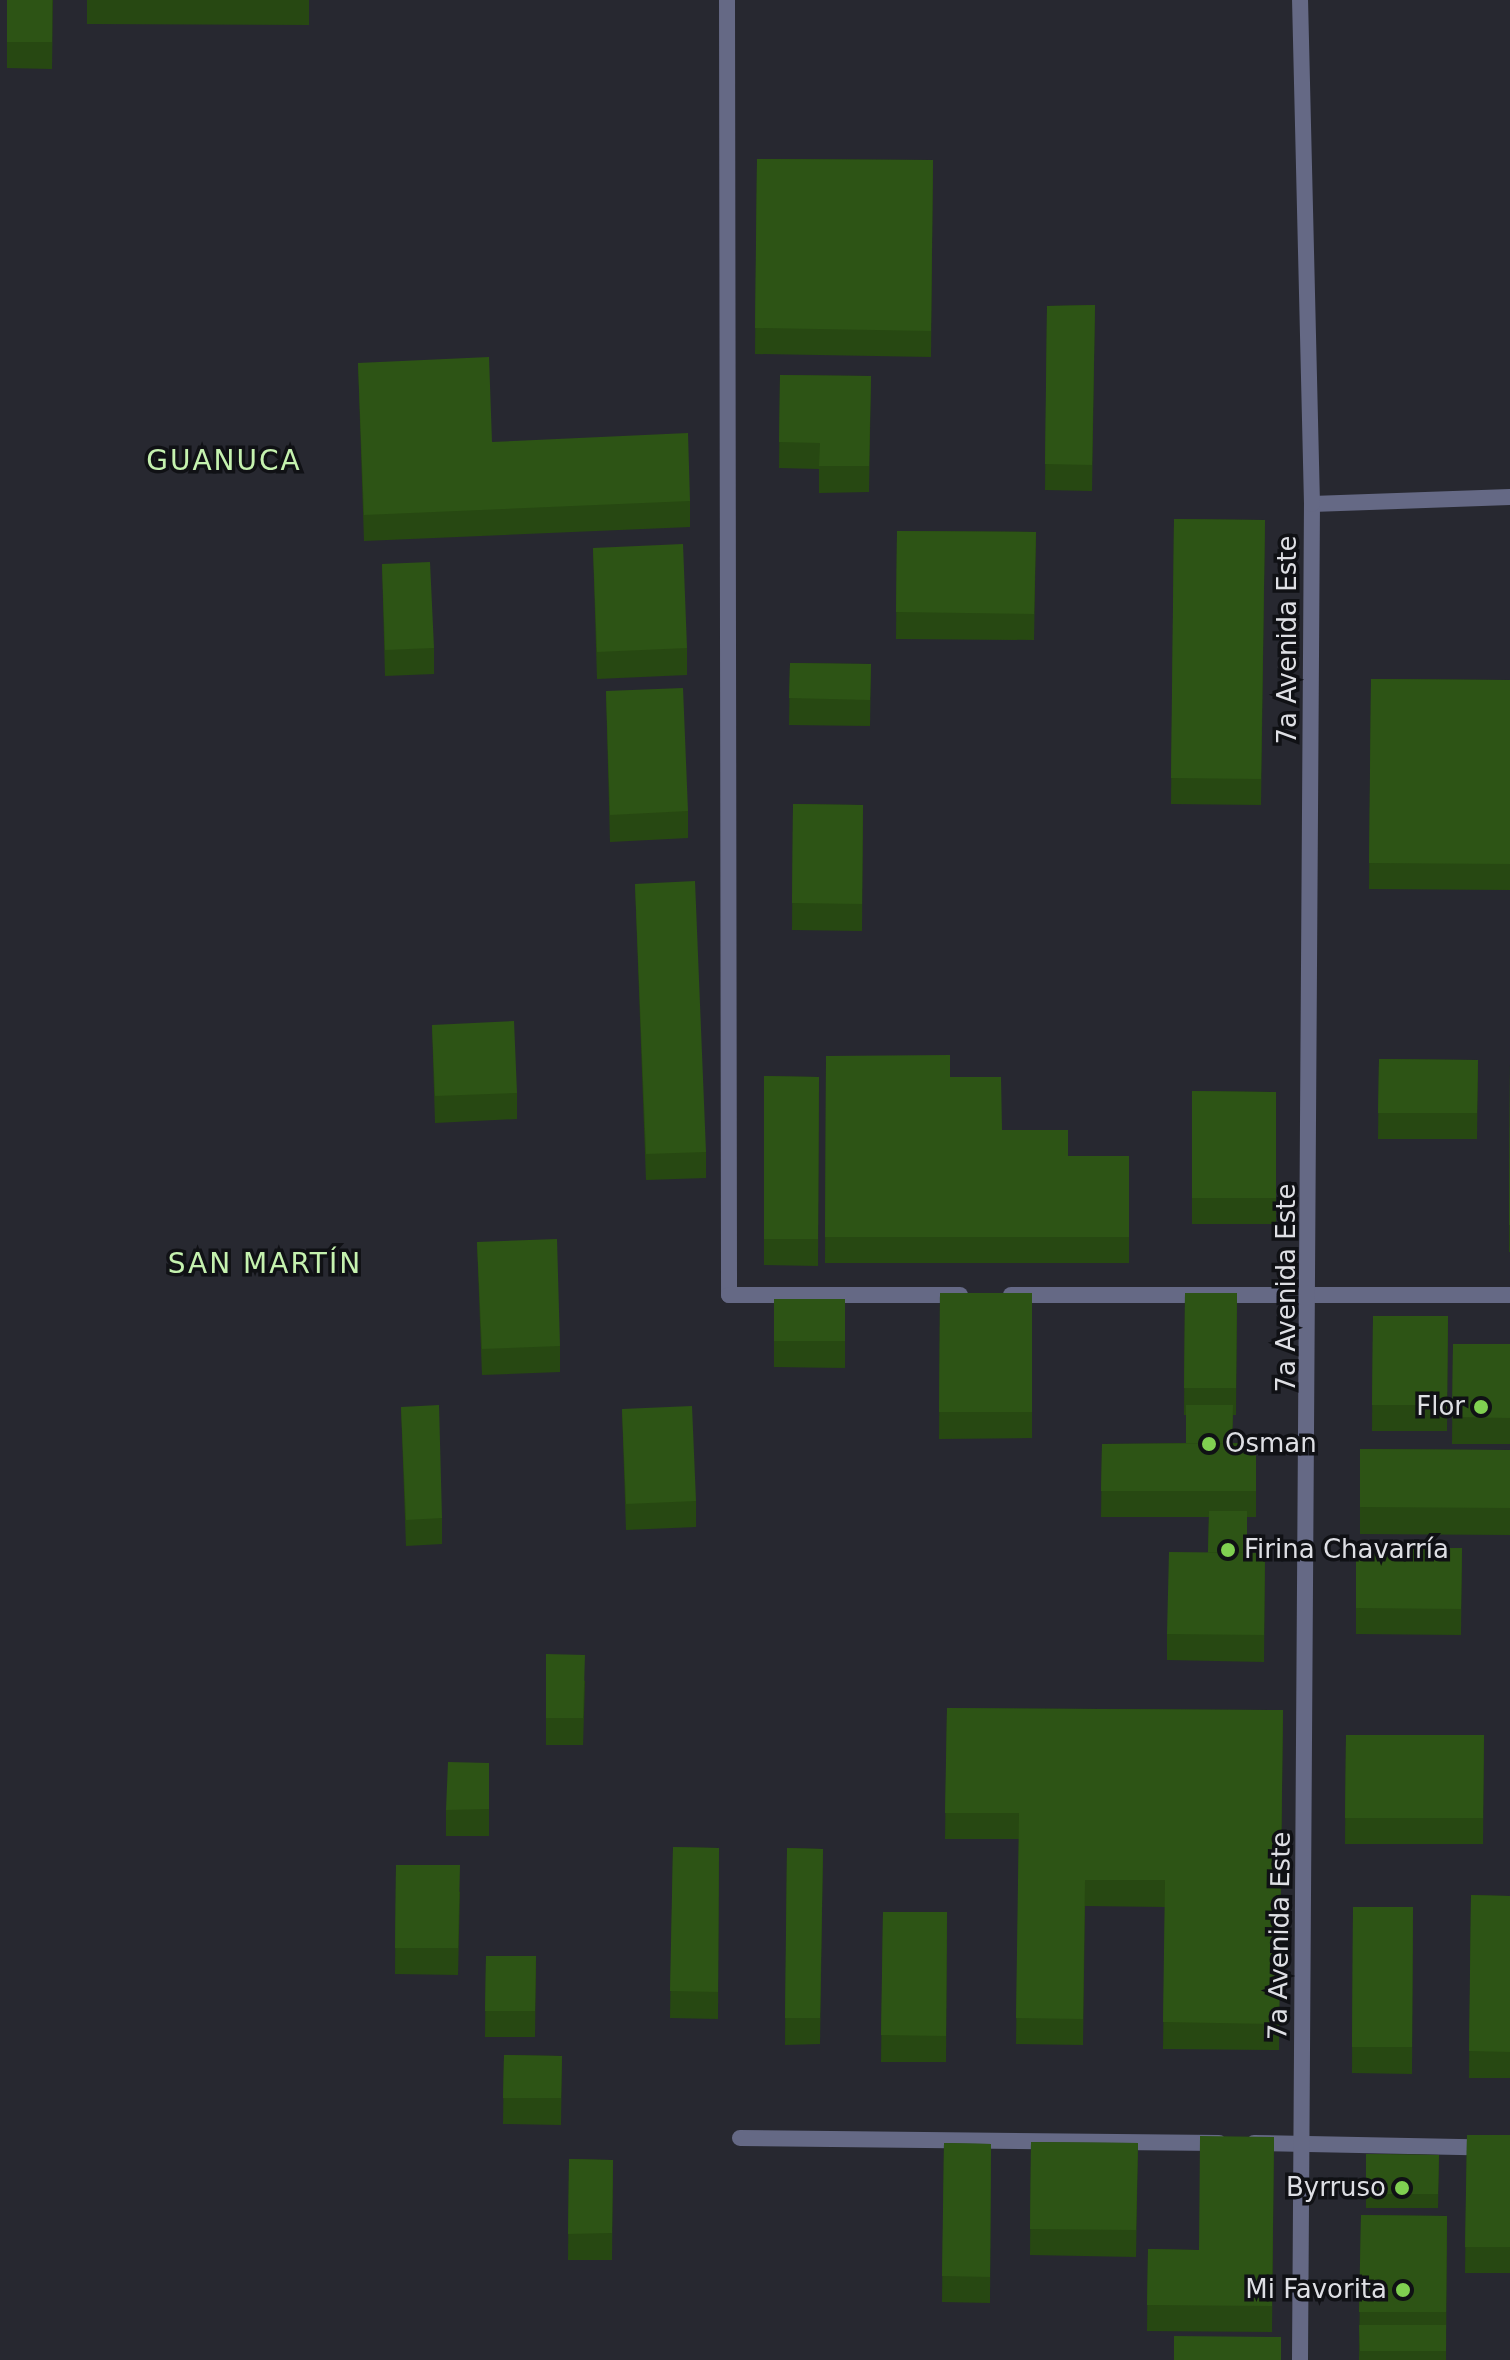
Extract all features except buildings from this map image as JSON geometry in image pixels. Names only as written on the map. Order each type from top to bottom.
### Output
[{"type":"street","points":[[727,0],[729,1295],[1510,1295]]},
{"type":"street","name":"7a Avenida Este","points":[[1300,0],[1312,504],[1311,1295],[1300,2360]]},
{"type":"street","points":[[1312,504],[1510,497]]},
{"type":"street","points":[[740,2138],[1510,2148]]},
{"type":"place","name":"Flor","points":[[1481,1407]]},
{"type":"place","name":"Osman","points":[[1209,1444]]},
{"type":"place","name":"Firina Chavarría","points":[[1228,1550]]},
{"type":"place","name":"Byrruso","points":[[1402,2188]]},
{"type":"place","name":"Mi Favorita","points":[[1403,2290]]},
{"type":"district","name":"GUANUCA","points":[[224,461]]},
{"type":"district","name":"SAN MARTÍN","points":[[265,1264]]}]
